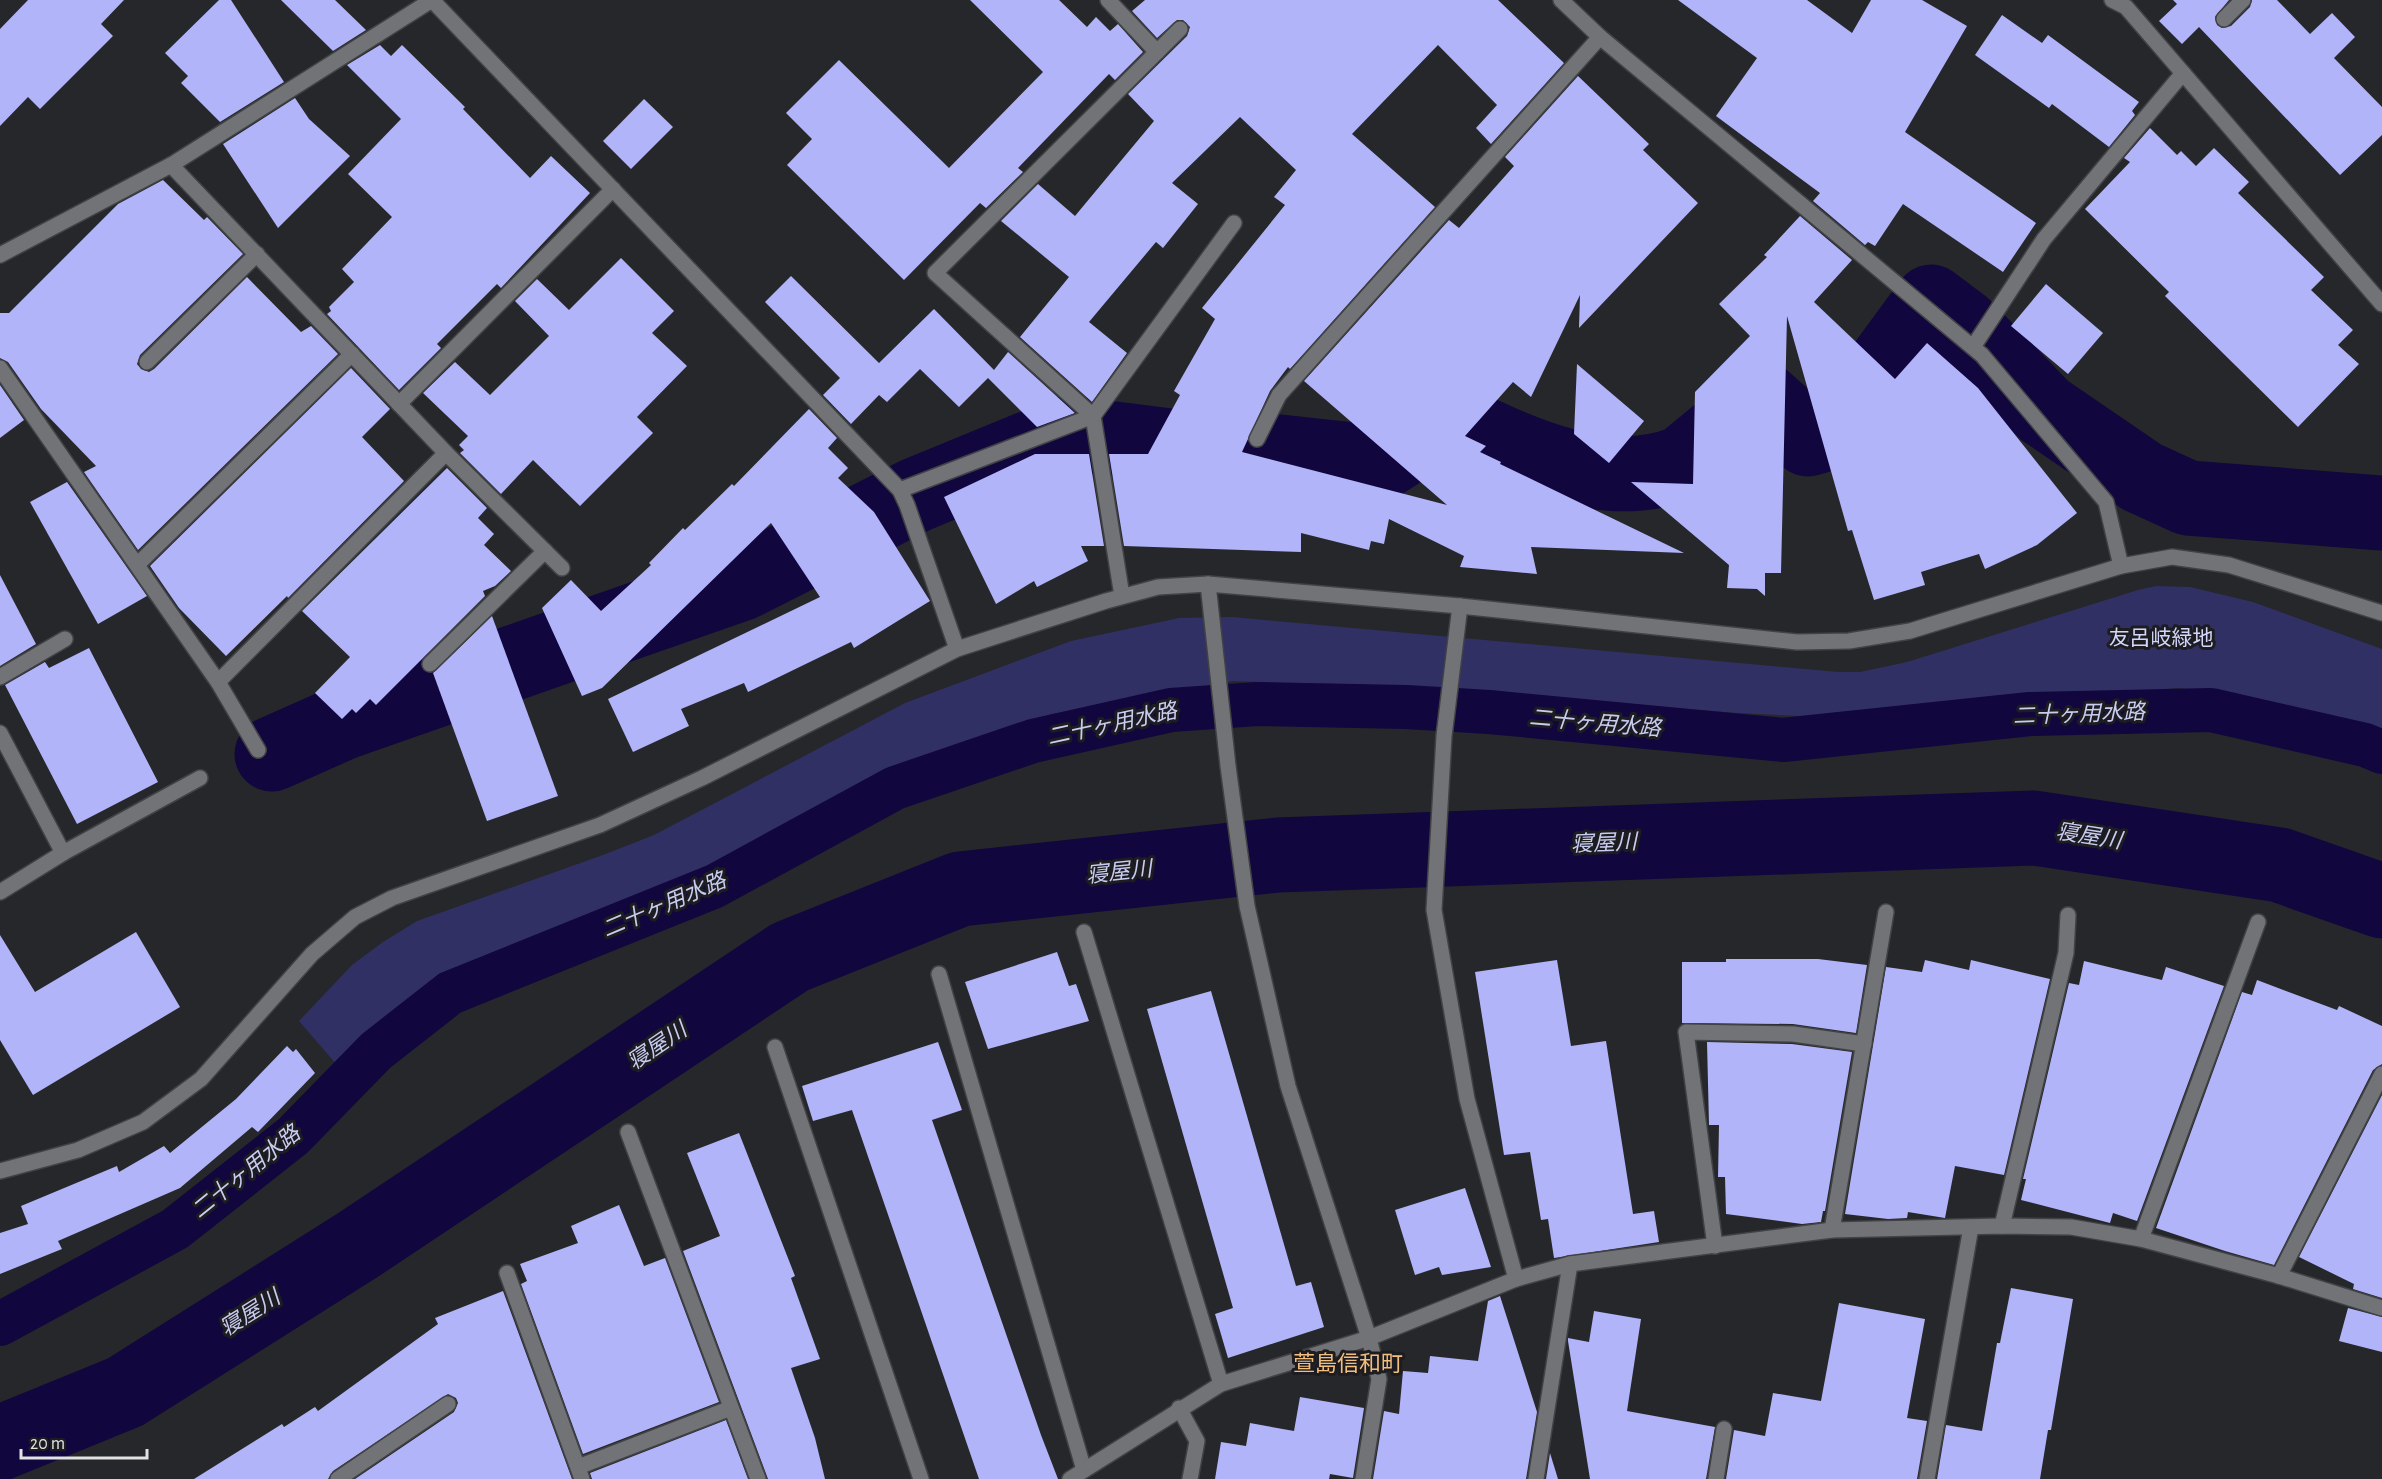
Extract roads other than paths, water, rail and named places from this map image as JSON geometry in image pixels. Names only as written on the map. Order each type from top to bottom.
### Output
[{"type":"street","points":[[0,255],[171,165],[432,0],[903,497],[957,649]]},
{"type":"street","points":[[1108,0],[1157,52]]},
{"type":"street","points":[[1561,0],[1600,37],[1982,355],[2106,502],[2121,566]]},
{"type":"street","points":[[2112,0],[2126,7],[2382,304]]},
{"type":"street","points":[[2224,18],[2243,0]]},
{"type":"street","points":[[1122,596],[1093,416],[935,273],[1180,29]]},
{"type":"street","points":[[1257,439],[1279,396],[1600,37]]},
{"type":"street","points":[[1973,347],[2044,239],[2183,73]]},
{"type":"street","points":[[171,165],[446,453],[562,568]]},
{"type":"street","points":[[399,404],[613,189]]},
{"type":"street","points":[[903,497],[1093,416],[1234,223]]},
{"type":"street","points":[[147,362],[257,254]]},
{"type":"street","points":[[138,564],[352,354]]},
{"type":"street","points":[[0,368],[218,682],[258,750]]},
{"type":"street","points":[[218,682],[446,453]]},
{"type":"street","points":[[430,664],[545,551]]},
{"type":"street","points":[[0,1171],[78,1150],[143,1122],[201,1079],[312,954],[355,917],[393,898],[600,825],[702,777],[957,649],[1122,596],[1158,587],[1208,584],[1460,606],[1797,642],[1849,640],[1910,631],[2121,566],[2172,557],[2229,565],[2382,614]]},
{"type":"street","points":[[1208,584],[1245,889],[1288,1086],[1369,1338],[1379,1379],[1363,1479]]},
{"type":"street","points":[[1460,606],[1444,736],[1434,910],[1467,1099],[1516,1279]]},
{"type":"street","points":[[0,677],[65,639]]},
{"type":"street","points":[[0,734],[63,854]]},
{"type":"street","points":[[0,892],[63,854],[200,778]]},
{"type":"street","points":[[1832,1230],[1886,912]]},
{"type":"street","points":[[2002,1226],[2066,953],[2068,915]]},
{"type":"street","points":[[2141,1239],[2258,921]]},
{"type":"street","points":[[1084,932],[1221,1384]]},
{"type":"street","points":[[939,975],[1084,1470]]},
{"type":"street","points":[[1715,1246],[1686,1032],[1793,1034],[1864,1044]]},
{"type":"street","points":[[774,1047],[921,1479]]},
{"type":"street","points":[[2279,1276],[2382,1074]]},
{"type":"street","points":[[628,1132],[758,1479]]},
{"type":"street","points":[[1070,1479],[1179,1408],[1221,1384],[1369,1338],[1516,1279],[1570,1264],[1832,1230],[2002,1226],[2071,1227],[2141,1239],[2279,1276],[2382,1308]]},
{"type":"street","points":[[1927,1479],[1971,1227]]},
{"type":"street","points":[[1536,1479],[1570,1264]]},
{"type":"street","points":[[507,1273],[580,1473],[731,1408]]},
{"type":"street","points":[[338,1479],[448,1404]]},
{"type":"street","points":[[1179,1408],[1197,1441],[1190,1479]]},
{"type":"street","points":[[1716,1479],[1724,1429]]},
{"type":"waterway","points":[[272,754],[344,722],[742,583],[916,495],[1067,433],[1177,447],[1252,449],[1381,463],[1397,453],[1435,412],[1524,452],[1556,463],[1587,471],[1619,474],[1651,472],[1683,463],[1762,398],[1808,439],[1815,437],[1862,396],[1931,302],[1963,326],[2044,410],[2142,477],[2188,498],[2382,513]]},
{"type":"waterway","name":"二十ヶ用水路","points":[[0,1324],[175,1229],[293,1136],[376,1051],[450,993],[715,886],[895,788],[1033,741],[1171,710],[1257,704],[1406,707],[1489,712],[1783,740],[2030,714],[2211,710],[2365,745],[2382,752]]},
{"type":"waterway","name":"寝屋川","points":[[0,1443],[125,1392],[358,1245],[790,957],[960,889],[1278,855],[2034,828],[2280,865],[2382,901]]},
{"type":"district","name":"萱島信和町","points":[[1348,1364]]},
{"type":"park label","name":"友呂岐緑地","points":[[2161,638]]}]
